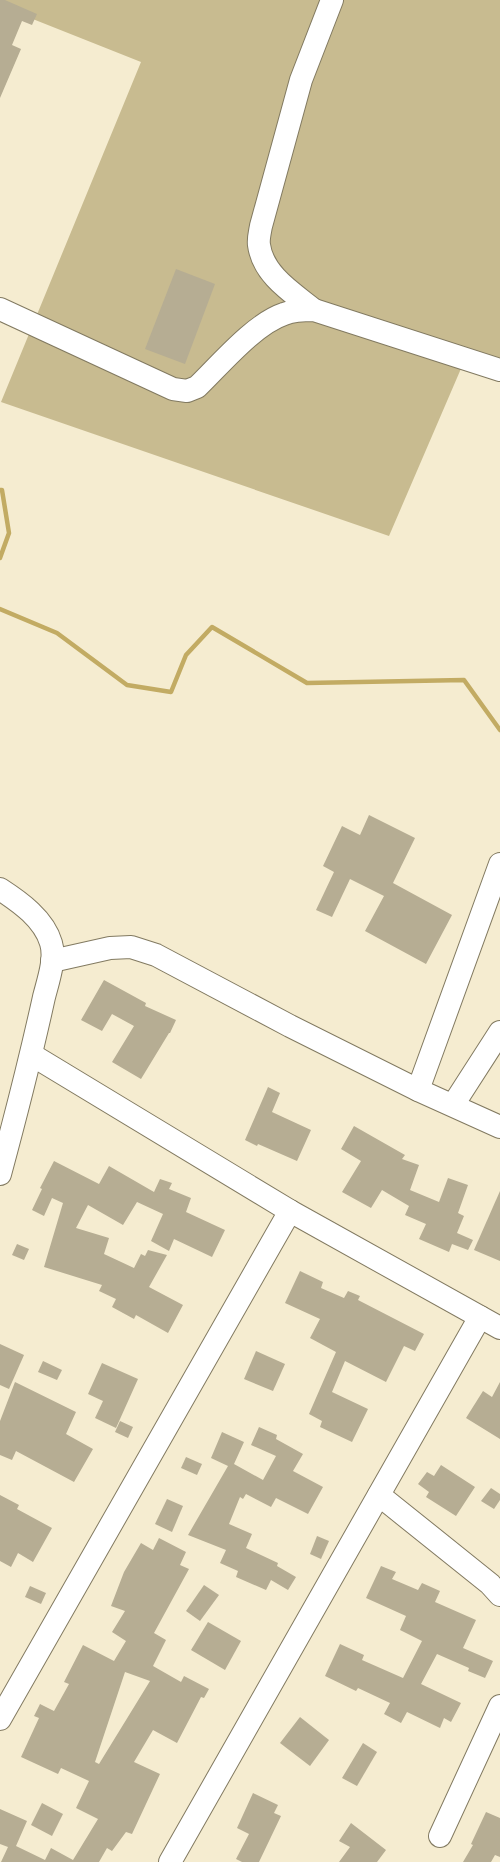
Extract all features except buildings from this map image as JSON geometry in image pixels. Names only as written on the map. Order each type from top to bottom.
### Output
[{"type":"street","points":[[314,310],[279,281],[264,262],[259,244],[260,226],[301,80],[332,0]]},
{"type":"street","points":[[0,309],[167,386],[186,391],[198,387],[260,326],[283,314],[300,310],[314,310],[500,370]]},
{"type":"street","points":[[418,1090],[500,864]]},
{"type":"street","points":[[0,889],[27,909],[46,930],[52,944],[52,961],[32,1055],[0,1174]]},
{"type":"street","points":[[52,961],[110,948],[130,947],[156,955],[290,1026],[418,1090],[500,1127]]},
{"type":"street","points":[[453,1105],[500,1032]]},
{"type":"street","points":[[32,1055],[290,1211],[500,1328]]},
{"type":"street","points":[[0,1719],[290,1211]]},
{"type":"street","points":[[170,1862],[480,1317]]},
{"type":"street","points":[[379,1494],[490,1584],[500,1595]]},
{"type":"street","points":[[440,1836],[500,1706]]},
{"type":"shaded area","points":[[0,0],[500,0],[500,368],[466,357],[389,536],[1,402],[141,62],[0,6]]},
{"type":"waterway","points":[[0,490],[2,490],[9,533],[0,558]]},
{"type":"waterway","points":[[0,609],[57,633],[127,685],[171,692],[186,655],[212,627],[307,683],[464,680],[500,730]]}]
